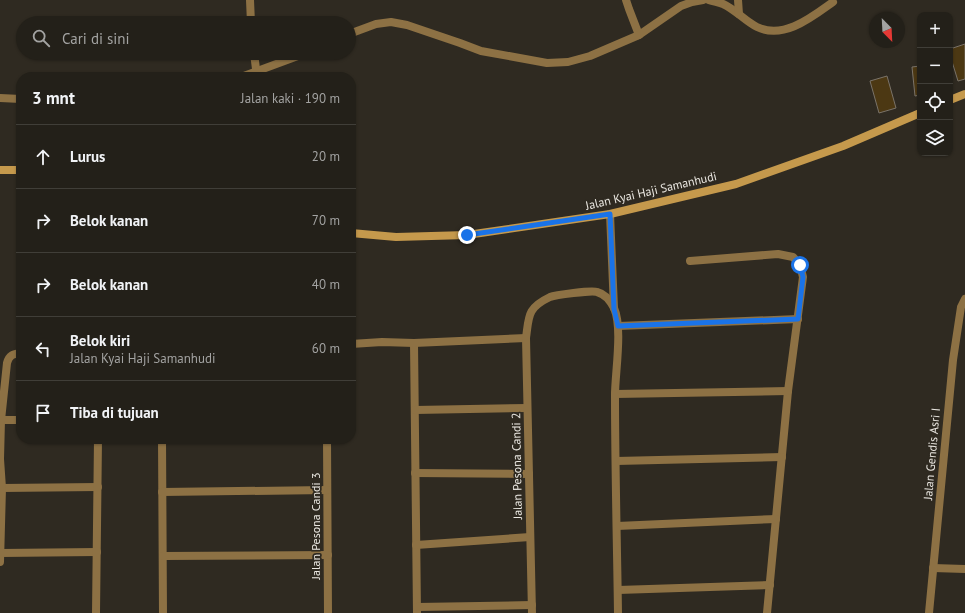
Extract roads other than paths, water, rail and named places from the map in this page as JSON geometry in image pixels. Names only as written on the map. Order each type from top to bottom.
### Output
[{"type":"street","points":[[250,0],[251,16]]},
{"type":"street","points":[[626,0],[628,9],[640,35]]},
{"type":"street","points":[[356,31],[376,24],[392,22],[408,25],[481,51],[547,63],[568,62],[590,56],[640,35],[681,6],[703,0]]},
{"type":"street","points":[[708,0],[724,5],[758,27],[775,31],[787,30],[812,17],[832,2]]},
{"type":"street","points":[[738,0],[739,14]]},
{"type":"street","points":[[255,60],[257,72]]},
{"type":"street","points":[[262,72],[290,60]]},
{"type":"street","points":[[953,99],[965,94]]},
{"type":"street","points":[[0,98],[16,99]]},
{"type":"street","name":"Jalan Kyai Haji Samanhudi","points":[[356,233],[396,237],[467,235],[610,214],[736,184],[843,146],[917,114]]},
{"type":"street","points":[[0,170],[16,170]]},
{"type":"street","points":[[610,214],[614,309],[618,326],[615,394],[618,613]]},
{"type":"street","points":[[690,261],[778,254],[793,256],[800,265],[803,277],[788,391],[767,613]]},
{"type":"street","name":"Jalan Pesona Candi 2","points":[[532,609],[526,338],[529,318],[532,308],[541,301],[553,296],[575,293],[597,292],[607,297],[614,309]]},
{"type":"street","name":"Jalan Gendis Asri I","points":[[929,613],[953,360],[962,307],[965,299]]},
{"type":"street","points":[[618,326],[798,319]]},
{"type":"street","points":[[356,344],[382,342],[414,343],[526,338]]},
{"type":"street","points":[[414,343],[417,610],[532,609]]},
{"type":"street","points":[[16,354],[8,358],[1,420],[0,459],[2,488],[0,557],[97,552]]},
{"type":"street","points":[[615,394],[788,391]]},
{"type":"street","points":[[415,410],[527,408]]},
{"type":"street","points":[[1,420],[16,420]]},
{"type":"street","points":[[96,613],[98,444]]},
{"type":"street","points":[[162,444],[163,613]]},
{"type":"street","name":"Jalan Pesona Candi 3","points":[[327,444],[328,613]]},
{"type":"street","points":[[616,461],[782,457]]},
{"type":"street","points":[[416,473],[529,474]]},
{"type":"street","points":[[2,488],[98,487]]},
{"type":"street","points":[[162,492],[327,490]]},
{"type":"street","points":[[617,526],[776,519]]},
{"type":"street","points":[[416,545],[530,537]]},
{"type":"street","points":[[163,556],[328,555]]},
{"type":"street","points":[[933,568],[965,569]]},
{"type":"street","points":[[618,590],[770,585]]}]
